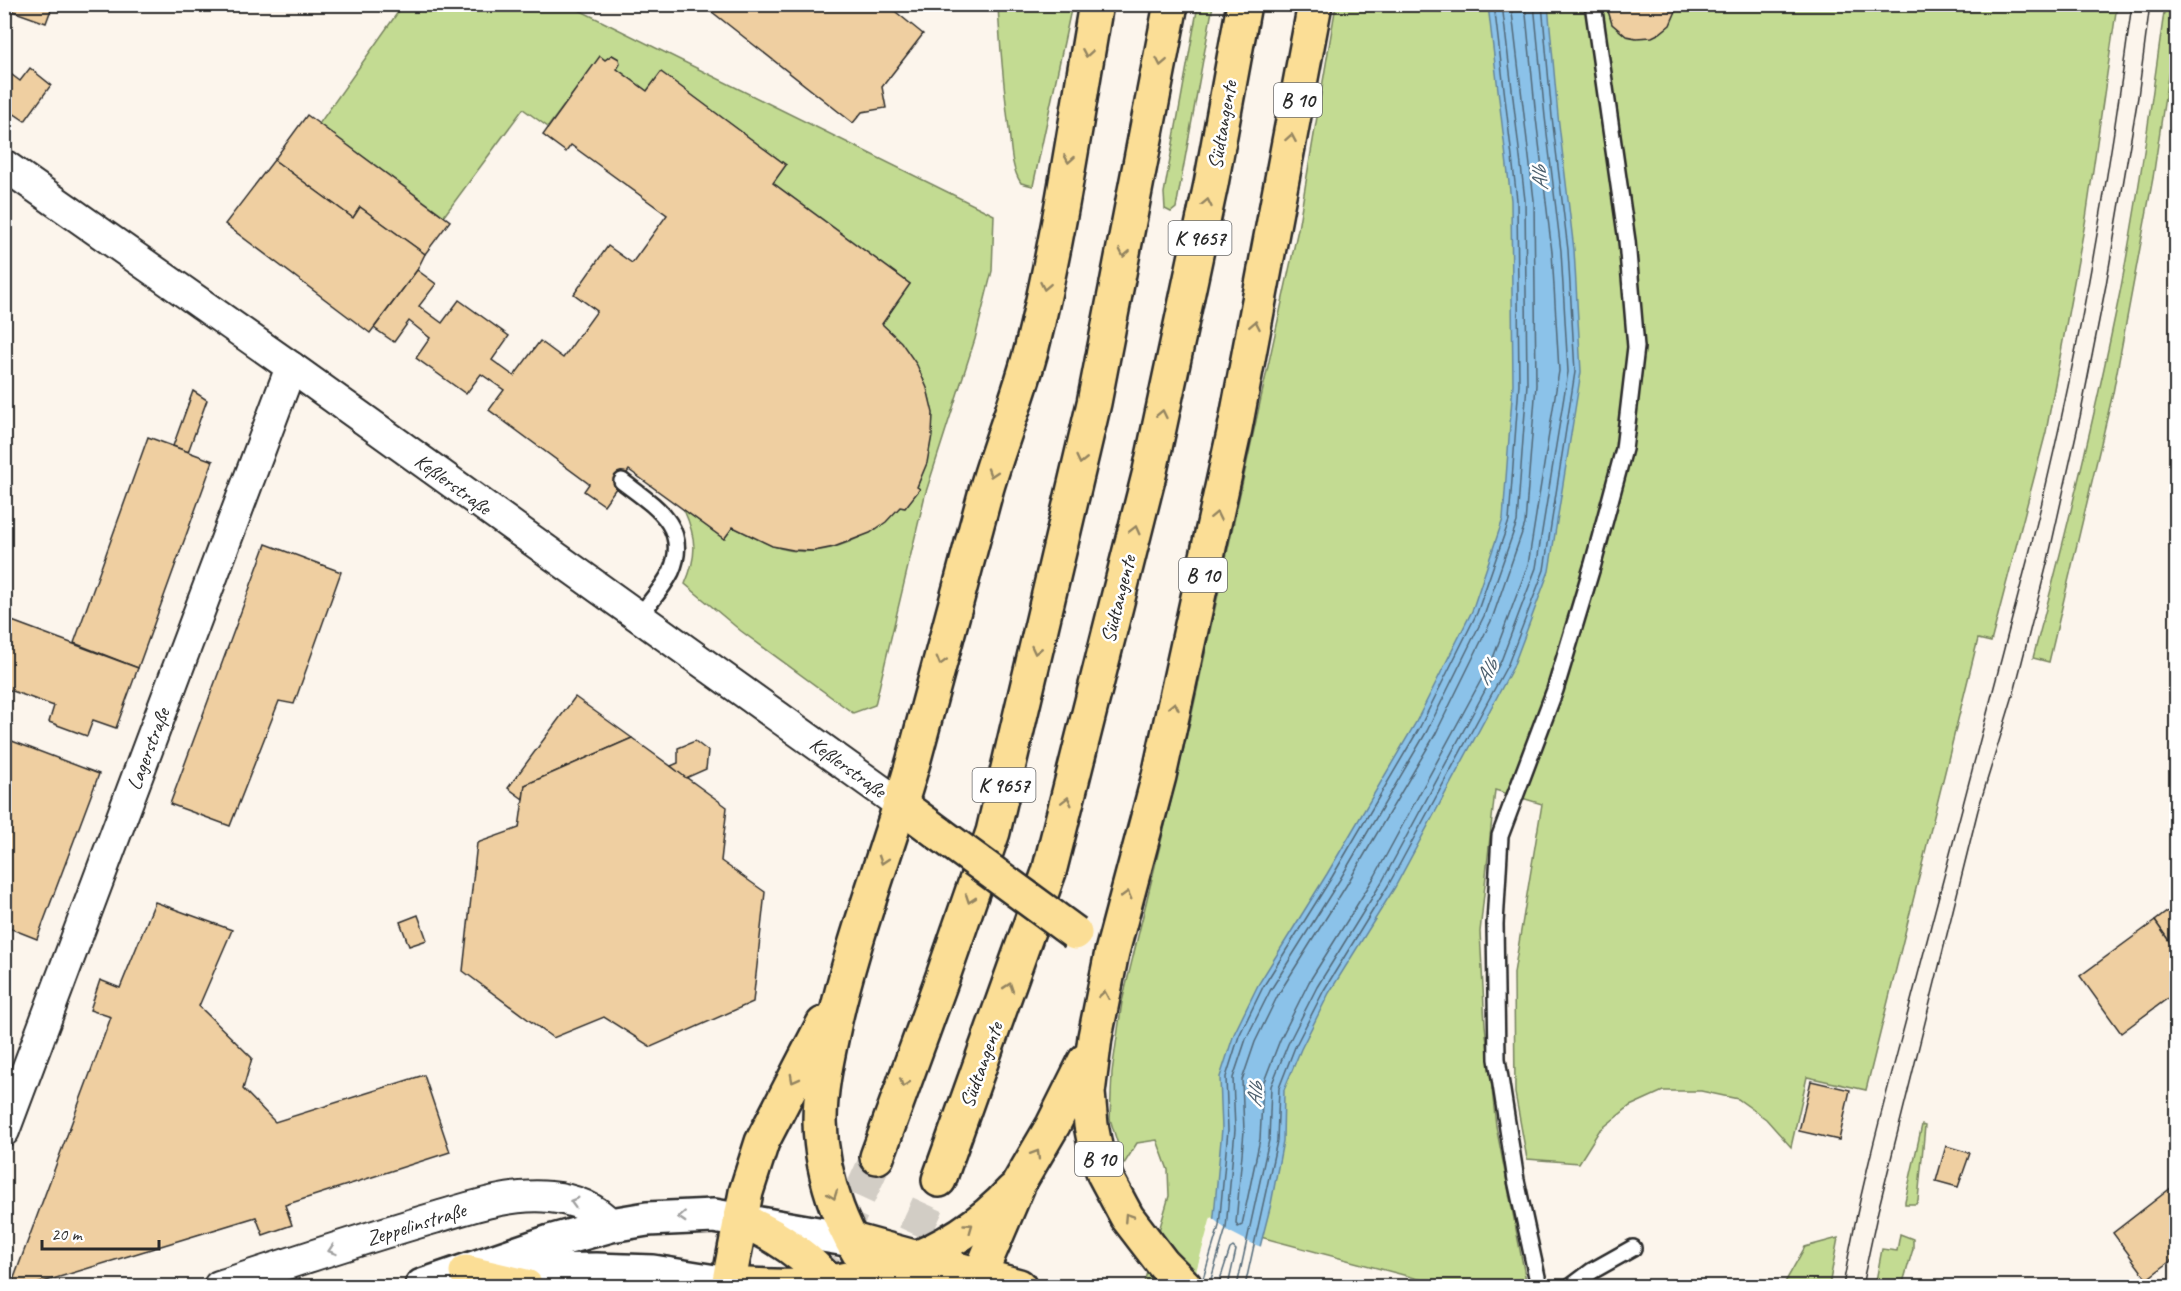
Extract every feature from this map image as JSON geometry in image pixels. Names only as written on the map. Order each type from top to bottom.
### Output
[{"type":"main road","points":[[877,1280],[852,1240],[827,1180],[820,1118],[823,1078],[841,990],[901,805],[988,485],[1031,351],[1056,228],[1096,4]]},
{"type":"main road","name":"K 9657","points":[[877,1157],[993,832],[1094,403],[1172,4]]},
{"type":"main road","name":"Südtangente","points":[[939,1180],[1049,872],[1150,471],[1211,184],[1244,4]]},
{"type":"main road","name":"B 10","points":[[1174,1275],[1127,1216],[1104,1174],[1096,1151],[1088,1093],[1095,1037],[1112,952],[1159,776],[1235,428],[1315,4]]},
{"type":"main road","points":[[901,805],[1075,933],[1112,952]]},
{"type":"main road","points":[[841,990],[762,1142],[746,1192],[740,1220],[732,1286],[828,1285],[944,1271],[978,1281],[1019,1287]]},
{"type":"main road","points":[[978,1281],[1019,1183],[1076,1082],[1095,1037]]},
{"type":"main road","points":[[877,1280],[939,1248],[982,1218],[1019,1183]]},
{"type":"main road","points":[[740,1220],[760,1228],[800,1255],[828,1285]]},
{"type":"main road","points":[[852,1240],[919,1257],[978,1281]]},
{"type":"main road","points":[[466,1272],[526,1287]]},
{"type":"street","name":"Keßlerstraße","points":[[4,165],[291,367],[901,805]]},
{"type":"street","name":"Lagerstraße","points":[[4,1131],[291,367]]},
{"type":"street","name":"Zeppelinstraße","points":[[219,1287],[403,1227],[507,1199],[551,1197],[568,1201],[599,1212],[611,1225]]},
{"type":"street","points":[[422,1287],[550,1242],[611,1225],[647,1219],[714,1216],[852,1240]]},
{"type":"street","points":[[466,1272],[591,1278],[653,1272],[732,1286]]},
{"type":"lane","points":[[1539,1287],[1516,1180],[1497,1059],[1495,924],[1500,836],[1555,690],[1593,564],[1624,449],[1636,347],[1627,241],[1593,4]]},
{"type":"lane","points":[[621,481],[657,509],[676,534],[678,551],[670,573],[639,617]]},
{"type":"lane","points":[[1572,1287],[1592,1271],[1634,1248]]},
{"type":"green space","points":[[403,5],[569,5],[994,215],[992,271],[975,339],[925,495],[875,705],[853,713],[741,631],[685,584],[692,565],[694,547],[684,510],[724,539],[733,527],[771,545],[788,550],[806,551],[824,550],[841,545],[873,529],[900,507],[905,508],[919,489],[917,487],[926,463],[931,440],[930,399],[913,360],[900,342],[882,324],[910,284],[773,183],[786,165],[661,73],[647,91],[617,69],[619,59],[612,55],[605,60],[600,57],[548,127],[523,109],[444,216],[319,124]]},
{"type":"green space","points":[[998,5],[1072,5],[1033,186],[1021,183],[1013,164]]},
{"type":"green space","points":[[1198,5],[1213,5],[1176,208],[1171,212],[1165,209],[1164,193]]},
{"type":"green space","points":[[1336,5],[2117,5],[2086,218],[2046,432],[1991,642],[1978,639],[1866,1090],[1807,1077],[1791,1147],[1766,1119],[1738,1099],[1701,1091],[1663,1091],[1630,1106],[1599,1131],[1579,1163],[1527,1159],[1515,1093],[1514,973],[1542,804],[1495,790],[1480,932],[1485,1025],[1496,1126],[1527,1286],[1445,1286],[1253,1235],[1226,1286],[1143,1286],[1169,1196],[1168,1170],[1157,1140],[1137,1143],[1124,1164],[1110,1119],[1112,1072],[1122,1002],[1191,718],[1298,229]]},
{"type":"green space","points":[[2165,5],[2176,5],[2176,22],[2153,178],[2113,393],[2049,662],[2033,658],[2080,473],[2121,287]]},
{"type":"green space","points":[[1922,1125],[1925,1126],[1918,1200],[1916,1204],[1905,1204],[1905,1201]]},
{"type":"green space","points":[[1900,1234],[1913,1239],[1913,1249],[1902,1286],[1875,1286],[1882,1249],[1897,1251]]},
{"type":"green space","points":[[1838,1238],[1829,1286],[1783,1286],[1805,1247]]},
{"type":"water","name":"Alb","points":[[1488,5],[1548,5],[1574,250],[1581,372],[1549,571],[1513,667],[1395,887],[1329,993],[1301,1049],[1284,1090],[1283,1141],[1271,1204],[1250,1286],[1213,1226],[1222,1129],[1220,1077],[1234,1034],[1258,985],[1327,874],[1415,724],[1472,611],[1503,519],[1513,384],[1511,200]]},
{"type":"pier","points":[[1211,1217],[1228,1231],[1262,1247],[1253,1286],[1192,1286]]},
{"type":"building","points":[[4,4],[53,4],[46,23],[4,8]]},
{"type":"building","points":[[702,4],[886,4],[923,34],[882,87],[886,108],[862,112],[853,123]]},
{"type":"building","points":[[1606,4],[1679,4],[1670,25],[1660,33],[1652,37],[1636,38],[1626,36],[1612,24]]},
{"type":"building","points":[[612,55],[619,59],[620,64],[617,69],[647,91],[661,72],[786,165],[773,183],[910,284],[882,324],[901,342],[917,365],[927,388],[933,413],[932,435],[927,463],[917,487],[920,489],[905,508],[900,507],[886,522],[870,533],[834,547],[814,551],[772,546],[733,527],[724,539],[629,470],[604,505],[584,491],[589,484],[489,410],[504,390],[481,374],[466,394],[416,358],[430,338],[409,321],[394,342],[374,328],[417,270],[436,284],[419,306],[442,323],[459,300],[509,336],[492,360],[514,376],[540,341],[563,358],[597,311],[574,294],[608,246],[632,263],[667,215],[571,145],[566,152],[543,135],[600,56],[605,60]]},
{"type":"building","points":[[30,68],[51,85],[25,121],[4,107],[4,69],[20,81]]},
{"type":"building","points":[[307,115],[450,221],[425,254],[360,207],[353,218],[274,160]]},
{"type":"building","points":[[274,160],[353,218],[360,207],[425,254],[417,270],[370,333],[225,224]]},
{"type":"building","points":[[193,391],[207,400],[188,452],[173,446]]},
{"type":"building","points":[[148,437],[213,461],[138,668],[74,643]]},
{"type":"building","points":[[266,544],[341,572],[294,704],[279,701],[230,826],[170,804]]},
{"type":"building","points":[[12,621],[138,668],[116,728],[93,720],[87,736],[49,722],[54,706],[4,688],[4,642]]},
{"type":"building","points":[[575,697],[632,738],[525,785],[523,799],[508,788]]},
{"type":"building","points":[[4,738],[99,774],[37,939],[4,926]]},
{"type":"building","points":[[632,738],[727,807],[721,861],[765,892],[753,1002],[651,1047],[604,1017],[553,1038],[463,971],[477,843],[519,828],[525,785]]},
{"type":"building","points":[[695,741],[708,751],[706,769],[686,778],[671,766],[678,763],[678,748]]},
{"type":"building","points":[[155,902],[232,930],[199,1006],[252,1058],[243,1089],[275,1122],[424,1075],[450,1152],[285,1205],[292,1225],[263,1235],[256,1217],[30,1286],[11,1286],[111,1017],[90,1010],[100,980],[120,988]]},
{"type":"building","points":[[2176,905],[2176,951],[2155,921]]},
{"type":"building","points":[[418,915],[427,940],[409,946],[400,922]]},
{"type":"building","points":[[2155,921],[2176,951],[2176,992],[2121,1033],[2080,976]]},
{"type":"building","points":[[1811,1081],[1850,1090],[1839,1140],[1799,1131]]},
{"type":"building","points":[[1946,1146],[1970,1153],[1958,1187],[1936,1181]]},
{"type":"building","points":[[2176,1184],[2176,1257],[2147,1279],[2113,1233]]},
{"type":"tunnel","points":[[818,1286],[877,1157]]},
{"type":"tunnel","points":[[894,1279],[939,1180]]},
{"type":"tram line","points":[[1843,1286],[1874,1141],[2047,483],[2089,279],[2132,4]]},
{"type":"tram line","points":[[1862,1286],[1878,1211],[1978,810],[2015,689],[2048,560],[2080,417],[2106,285],[2138,97],[2150,4]]}]
